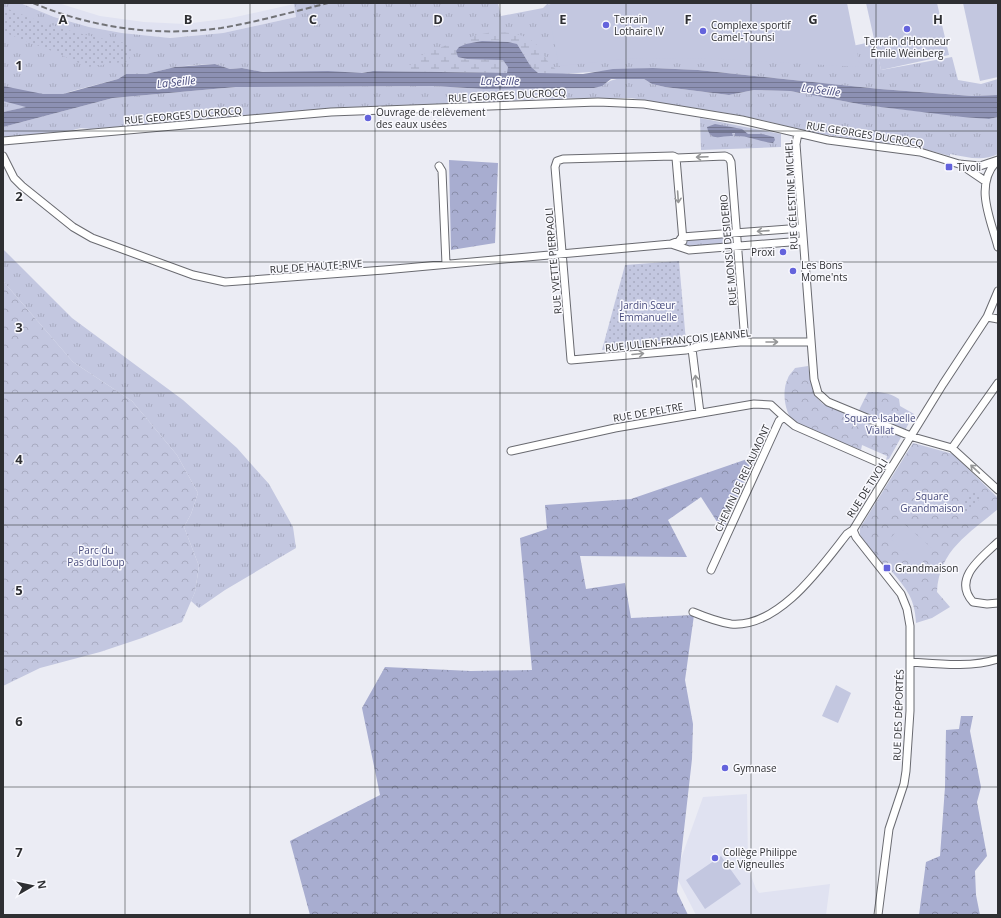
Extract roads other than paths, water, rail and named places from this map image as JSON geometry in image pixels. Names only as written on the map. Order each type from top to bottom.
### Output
[{"type":"street","name":"RUE GEORGES DUCROCQ","points":[[3,141],[331,112],[590,102],[644,104],[742,120],[841,142],[920,152],[959,164],[980,166],[997,161]]},
{"type":"street","name":"RUE CÉLESTINE MICHEL","points":[[798,133],[796,144],[802,228],[814,379],[818,394],[822,398],[910,436],[952,448]]},
{"type":"street","name":"RUE DE HAUTE-RIVE","points":[[3,156],[14,178],[22,186],[80,231],[100,241],[204,279],[242,282],[671,244],[678,241],[682,237],[802,228]]},
{"type":"street","name":"RUE YVETTE PIERPAOLI","points":[[571,360],[555,167],[557,161],[563,159],[673,156],[676,158]]},
{"type":"street","name":"RUE MONSÙ DESIDERIO","points":[[676,158],[724,156],[729,158],[731,162],[745,342]]},
{"type":"street","points":[[676,158],[684,249]]},
{"type":"street","points":[[997,161],[988,171],[984,193],[998,247]]},
{"type":"street","name":"RUE GEORGES DUCROCQ","points":[[959,164],[985,181]]},
{"type":"street","points":[[440,166],[442,171],[446,264]]},
{"type":"street","name":"RUE DE HAUTE-RIVE","points":[[671,244],[684,249],[803,241]]},
{"type":"street","name":"RUE DE TIVOLI","points":[[693,612],[721,622],[732,624],[752,622],[775,611],[821,569],[847,534],[853,530],[910,436],[997,303],[998,291]]},
{"type":"street","points":[[987,318],[998,319]]},
{"type":"street","name":"RUE JULIEN-FRANÇOIS JEANNEL","points":[[571,360],[692,349],[701,346],[745,342],[811,342]]},
{"type":"street","points":[[692,349],[700,413]]},
{"type":"street","points":[[998,383],[952,448],[998,490]]},
{"type":"street","name":"RUE DE PELTRE","points":[[511,451],[615,428],[700,413],[765,404],[771,405],[784,417]]},
{"type":"street","points":[[784,417],[795,426],[891,468]]},
{"type":"street","name":"CHEMIN DE RELAUMONT","points":[[711,570],[779,421],[784,417]]},
{"type":"street","name":"RUE DES DÉPORTÉS","points":[[853,530],[856,537],[905,602],[909,621],[910,712],[906,771],[904,784],[889,829],[878,915]]},
{"type":"street","points":[[998,542],[971,569],[965,589],[966,594],[974,602],[987,604],[998,602]]},
{"type":"street","points":[[910,662],[974,664],[998,659]]},
{"type":"water","name":"La Seille","points":[[482,41],[508,42],[517,44],[531,67],[538,73],[583,74],[613,69],[653,68],[698,70],[880,89],[972,96],[998,95],[998,117],[989,119],[963,117],[864,105],[790,91],[754,90],[729,95],[665,87],[652,84],[644,79],[611,79],[602,86],[594,88],[484,89],[433,86],[236,87],[113,98],[3,127],[3,112],[26,107],[3,101],[3,86],[43,94],[63,94],[118,79],[126,74],[146,74],[175,67],[215,64],[230,69],[242,68],[263,72],[328,71],[362,73],[373,71],[507,73],[508,67],[503,60],[467,59],[458,57],[456,51],[459,47]]},
{"type":"water","points":[[715,124],[742,129],[748,134],[762,134],[774,137],[775,140],[773,143],[735,136],[735,133],[732,133],[733,136],[714,137],[711,135],[707,127]]},
{"type":"railway","points":[[33,3],[78,19],[149,31],[197,31],[234,26],[328,3]]},
{"type":"place","name":"Terrain Lothaire IV","points":[[606,25]]},
{"type":"place","name":"Terrain d'Honneur Émile Weinberg","points":[[907,29]]},
{"type":"place","name":"Complexe sportif Camel-Tounsi","points":[[703,31]]},
{"type":"place","name":"Ouvrage de relèvement des eaux usées","points":[[368,118]]},
{"type":"place","name":"Tivoli","points":[[949,167]]},
{"type":"place","name":"Proxi","points":[[783,252]]},
{"type":"place","name":"Les Bons Mome'nts","points":[[793,271]]},
{"type":"place","name":"Grandmaison","points":[[887,568]]},
{"type":"place","name":"Gymnase","points":[[725,768]]},
{"type":"place","name":"Collège Philippe de Vigneulles","points":[[715,858]]},
{"type":"park label","name":"Jardin Sœur Emmanuelle","points":[[648,310]]},
{"type":"park label","name":"Square Isabelle Viallat","points":[[880,424]]},
{"type":"park label","name":"Square Grandmaison","points":[[932,502]]},
{"type":"park label","name":"Parc du Pas du Loup","points":[[96,556]]}]
